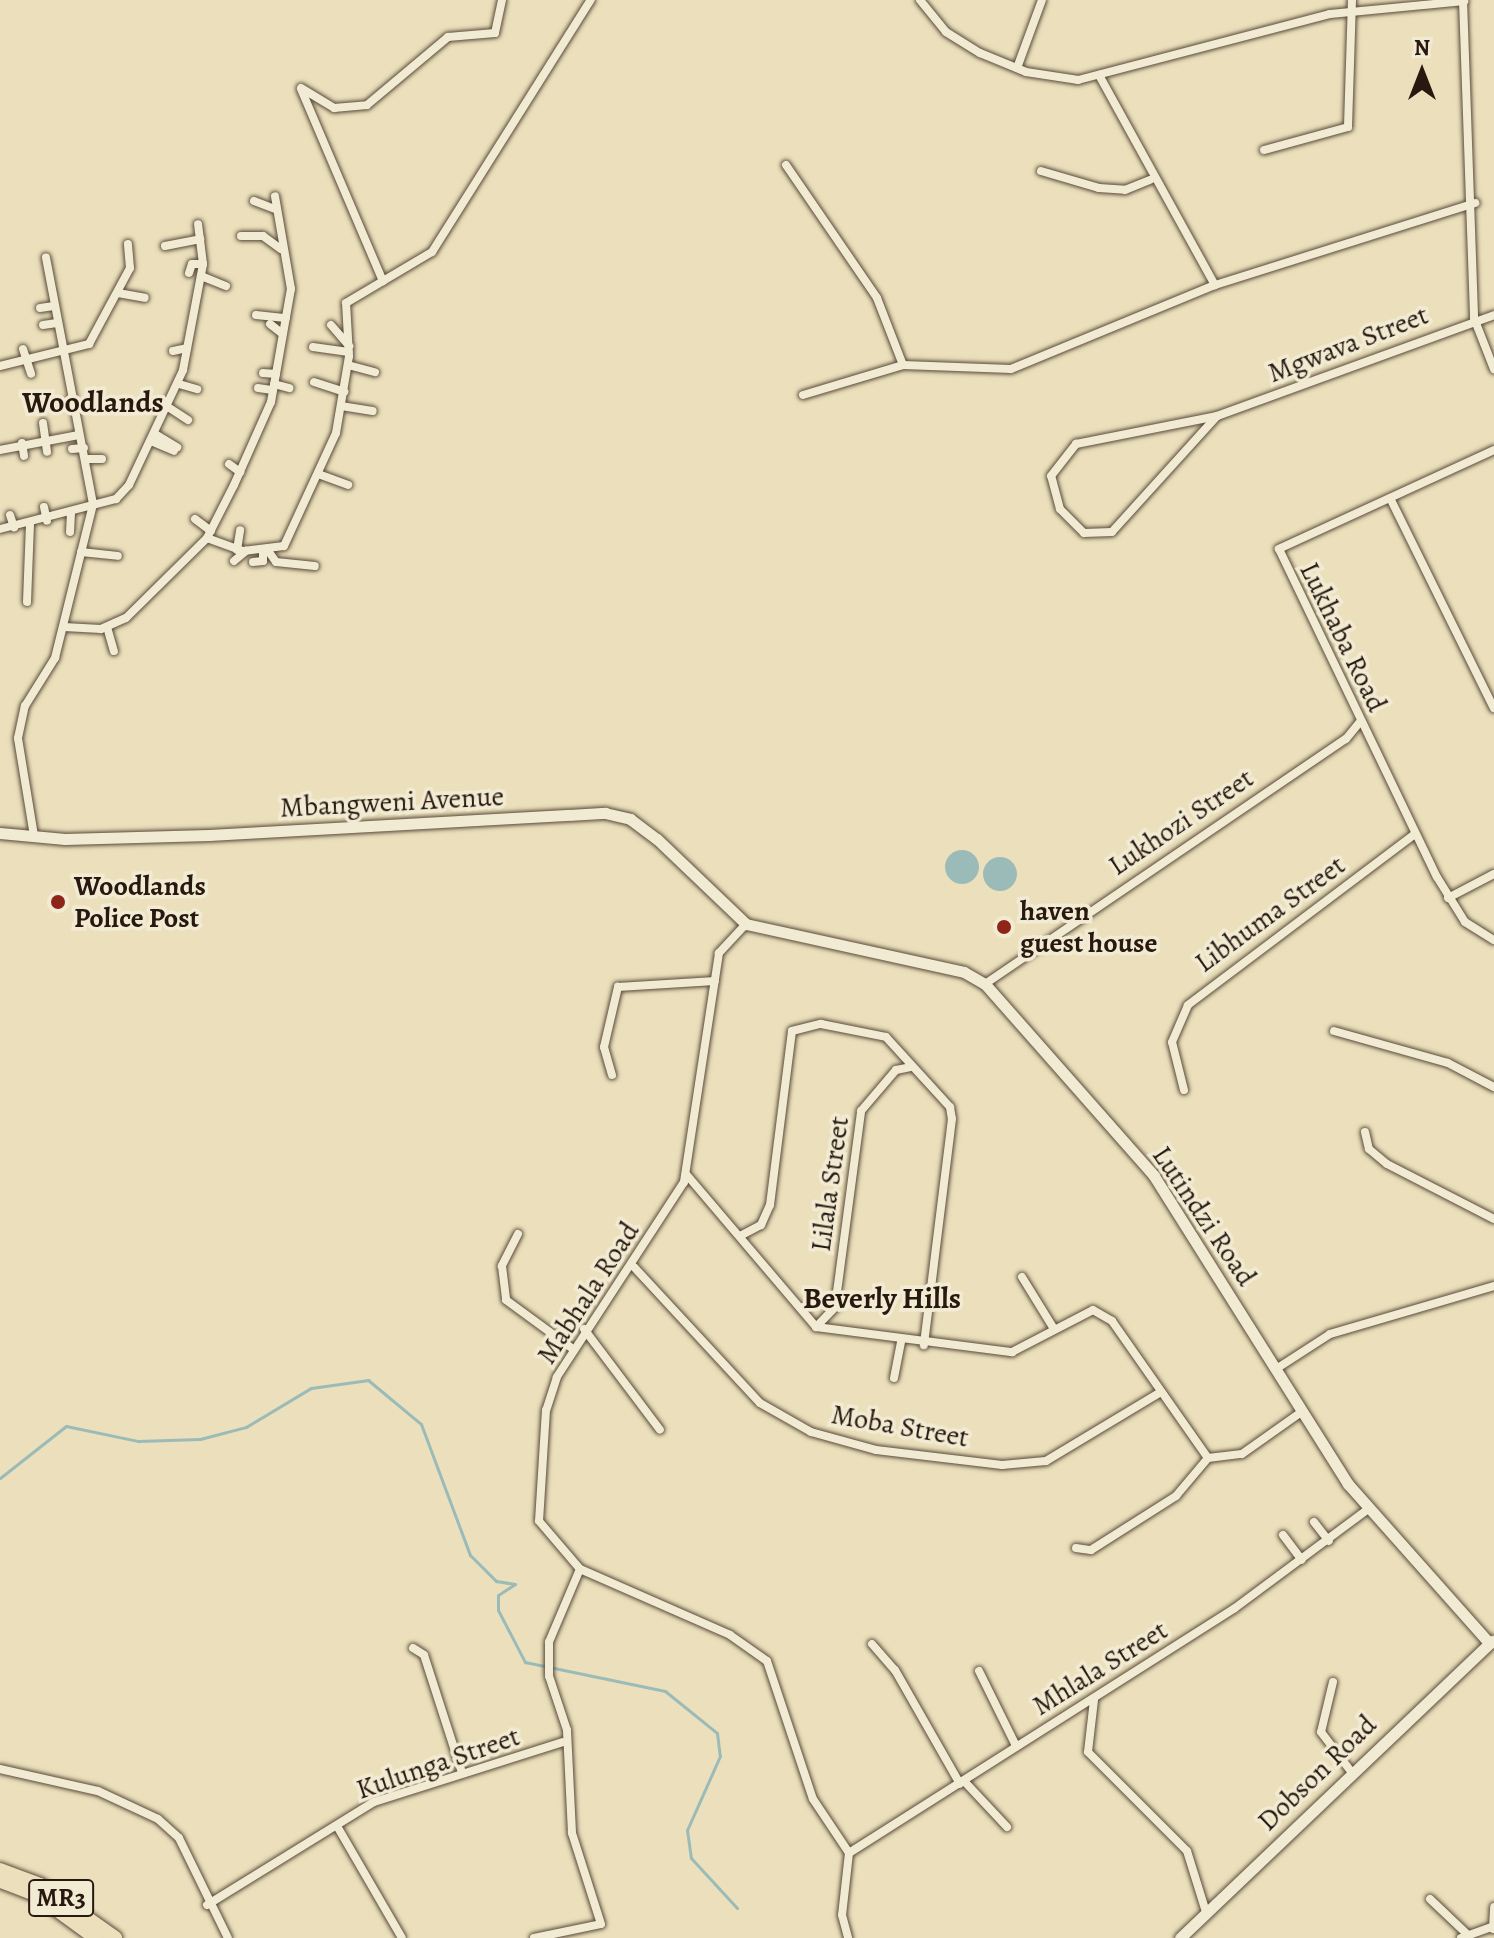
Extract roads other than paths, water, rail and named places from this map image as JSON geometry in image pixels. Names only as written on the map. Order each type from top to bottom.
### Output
[{"type":"highway","points":[[0,1864],[40,1885]]},
{"type":"highway","name":"MR3","points":[[0,1870],[40,1885],[115,1938]]},
{"type":"highway","name":"MR3","points":[[0,1881],[62,1911],[96,1938]]},
{"type":"highway","points":[[0,1890],[62,1911]]},
{"type":"street","points":[[383,281],[301,88],[334,108],[367,105],[415,57],[448,37],[495,33],[502,0]]},
{"type":"street","points":[[195,519],[209,534],[241,551],[266,552],[284,546],[321,475],[341,406],[349,349],[346,303],[415,266],[444,237],[591,0]]},
{"type":"street","points":[[920,0],[946,32],[1017,68],[1059,80],[1099,75],[1352,12],[1464,1],[1475,203],[1474,318],[1494,369]]},
{"type":"street","points":[[1017,68],[1042,0]]},
{"type":"street","points":[[1264,150],[1348,127],[1352,0]]},
{"type":"street","points":[[1099,75],[1150,180],[1215,285]]},
{"type":"street","points":[[786,165],[877,298],[903,365]]},
{"type":"street","points":[[1041,171],[1099,188],[1125,190],[1150,180]]},
{"type":"street","points":[[64,627],[107,627],[209,534],[227,499],[274,383],[286,318],[291,279],[281,249],[275,196]]},
{"type":"street","points":[[254,201],[275,209]]},
{"type":"street","points":[[803,395],[903,365],[1011,369],[1215,285],[1475,203]]},
{"type":"street","points":[[0,529],[47,521],[124,493],[179,384],[203,264],[198,224]]},
{"type":"street","points":[[241,236],[263,236],[281,249]]},
{"type":"street","points":[[165,246],[200,239]]},
{"type":"street","points":[[4,369],[64,354],[89,344],[130,268],[128,244]]},
{"type":"street","points":[[34,836],[18,738],[25,706],[46,677],[64,627],[93,504],[88,459],[79,435],[46,257]]},
{"type":"street","points":[[189,273],[192,264],[203,264]]},
{"type":"street","points":[[201,276],[226,286]]},
{"type":"street","points":[[40,286],[51,284]]},
{"type":"street","points":[[118,293],[145,298]]},
{"type":"street","points":[[40,308],[54,306]]},
{"type":"street","points":[[256,315],[286,318]]},
{"type":"street","name":"Mgwava Street","points":[[1217,416],[1112,532],[1084,533],[1060,509],[1051,476],[1076,444],[1217,416],[1474,318],[1494,315]]},
{"type":"street","points":[[43,325],[57,323]]},
{"type":"street","points":[[270,324],[283,334]]},
{"type":"street","points":[[331,325],[349,349]]},
{"type":"street","points":[[313,347],[349,349]]},
{"type":"street","points":[[173,351],[187,348]]},
{"type":"street","points":[[23,349],[35,361]]},
{"type":"street","points":[[31,374],[35,361]]},
{"type":"street","points":[[348,365],[375,372]]},
{"type":"street","points":[[263,373],[274,383],[289,388]]},
{"type":"street","points":[[314,382],[344,392]]},
{"type":"street","points":[[258,388],[274,383]]},
{"type":"street","points":[[179,384],[197,389]]},
{"type":"street","points":[[61,404],[73,402]]},
{"type":"street","points":[[341,406],[373,411]]},
{"type":"street","points":[[168,407],[188,420]]},
{"type":"street","points":[[43,423],[47,452]]},
{"type":"street","points":[[4,437],[2,449],[44,437],[79,435]]},
{"type":"street","points":[[153,437],[175,449]]},
{"type":"street","points":[[22,443],[24,456]]},
{"type":"street","points":[[72,449],[84,448]]},
{"type":"street","name":"Lukhaba Road","points":[[1494,450],[1392,502],[1279,549],[1414,835],[1448,898],[1465,922],[1494,940]]},
{"type":"street","points":[[88,459],[102,459]]},
{"type":"street","points":[[229,464],[240,472]]},
{"type":"street","points":[[321,475],[348,485]]},
{"type":"street","points":[[218,494],[227,499]]},
{"type":"street","points":[[1392,502],[1494,708]]},
{"type":"street","points":[[44,507],[47,521]]},
{"type":"street","points":[[70,532],[71,512]]},
{"type":"street","points":[[10,515],[14,527]]},
{"type":"street","points":[[27,602],[30,524]]},
{"type":"street","points":[[234,561],[241,551],[240,530]]},
{"type":"street","points":[[81,552],[118,556]]},
{"type":"street","points":[[253,562],[263,561],[266,552]]},
{"type":"street","points":[[266,552],[276,562],[315,566]]},
{"type":"street","points":[[107,627],[114,651]]},
{"type":"street","name":"Lukhozi Street","points":[[985,984],[1346,739],[1360,722]]},
{"type":"street","name":"Mbangweni Avenue","points":[[0,833],[34,836],[209,835],[605,813],[630,819],[657,839],[746,924]]},
{"type":"street","name":"Libhuma Street","points":[[1184,1090],[1172,1042],[1188,1005],[1414,835]]},
{"type":"street","points":[[1448,898],[1494,874]]},
{"type":"street","name":"Lutindzi Road","points":[[746,924],[964,972],[985,984],[1154,1176],[1276,1369],[1300,1413],[1367,1510],[1435,1575],[1492,1641]]},
{"type":"street","name":"Mabhala Road","points":[[746,924],[719,953],[686,1174],[634,1267],[584,1329],[546,1410],[539,1521],[580,1569],[730,1635],[767,1661],[813,1799],[849,1853]]},
{"type":"street","points":[[612,1075],[604,1047],[618,987],[715,981]]},
{"type":"street","points":[[740,1236],[761,1225],[770,1205],[792,1031],[821,1024],[866,1030],[886,1037],[950,1107],[952,1119],[924,1345]]},
{"type":"street","points":[[1334,1031],[1448,1063],[1494,1087]]},
{"type":"street","name":"Lilala Street","points":[[816,1327],[835,1307],[861,1111],[896,1070],[912,1067]]},
{"type":"street","points":[[1365,1132],[1377,1157],[1494,1219]]},
{"type":"street","points":[[686,1174],[816,1327],[924,1345],[1012,1352],[1093,1310],[1112,1321],[1159,1393],[1208,1458]]},
{"type":"street","points":[[518,1234],[502,1266],[506,1300],[573,1349]]},
{"type":"street","name":"Moba Street","points":[[634,1267],[760,1403],[811,1432],[876,1450],[1002,1465],[1046,1461],[1159,1393]]},
{"type":"street","points":[[1022,1277],[1054,1329]]},
{"type":"street","points":[[1276,1369],[1330,1334],[1494,1286]]},
{"type":"street","points":[[584,1329],[660,1430]]},
{"type":"street","points":[[894,1378],[901,1342]]},
{"type":"street","points":[[1076,1548],[1091,1550],[1176,1496],[1208,1458],[1242,1454],[1300,1413]]},
{"type":"street","name":"Mhlala Street","points":[[849,1853],[1094,1700],[1302,1560],[1367,1510]]},
{"type":"street","points":[[1314,1522],[1329,1541]]},
{"type":"street","points":[[1283,1535],[1302,1560]]},
{"type":"street","points":[[534,1938],[601,1924],[572,1833],[563,1742],[567,1730],[549,1676],[549,1642],[580,1569]]},
{"type":"street","name":"Dobson Road","points":[[1180,1938],[1492,1641]]},
{"type":"street","points":[[872,1644],[895,1670],[962,1782],[1007,1827]]},
{"type":"street","points":[[413,1648],[424,1655],[462,1773]]},
{"type":"street","points":[[979,1671],[1016,1746]]},
{"type":"street","points":[[1333,1682],[1321,1732],[1353,1774]]},
{"type":"street","points":[[1094,1700],[1088,1752],[1187,1851],[1206,1912]]},
{"type":"street","name":"Kulunga Street","points":[[207,1905],[374,1802],[563,1742]]},
{"type":"street","points":[[0,1769],[98,1791],[158,1819],[179,1838],[207,1905],[228,1938]]},
{"type":"street","points":[[337,1826],[402,1938]]},
{"type":"street","points":[[848,1938],[842,1915],[849,1853]]},
{"type":"street","points":[[1430,1899],[1464,1936],[1493,1928],[1494,1907]]},
{"type":"water","points":[[962,850],[974,855],[979,867],[974,879],[962,884],[950,879],[945,867],[950,855]]},
{"type":"water","points":[[1000,857],[1012,862],[1017,874],[1012,886],[1000,891],[988,886],[983,874],[988,862]]},
{"type":"waterway","points":[[0,1478],[66,1426],[138,1441],[200,1439],[246,1427],[311,1388],[368,1380],[421,1424],[470,1555],[496,1581],[515,1584],[498,1595],[498,1610],[525,1662],[665,1691],[717,1733],[720,1756],[687,1830],[691,1858],[737,1908]]},
{"type":"place","name":"Woodlands Police Post","points":[[58,902]]},
{"type":"place","name":"haven guest house","points":[[1004,927]]},
{"type":"district","name":"Woodlands","points":[[93,402]]},
{"type":"district","name":"Beverly Hills","points":[[882,1298]]}]
